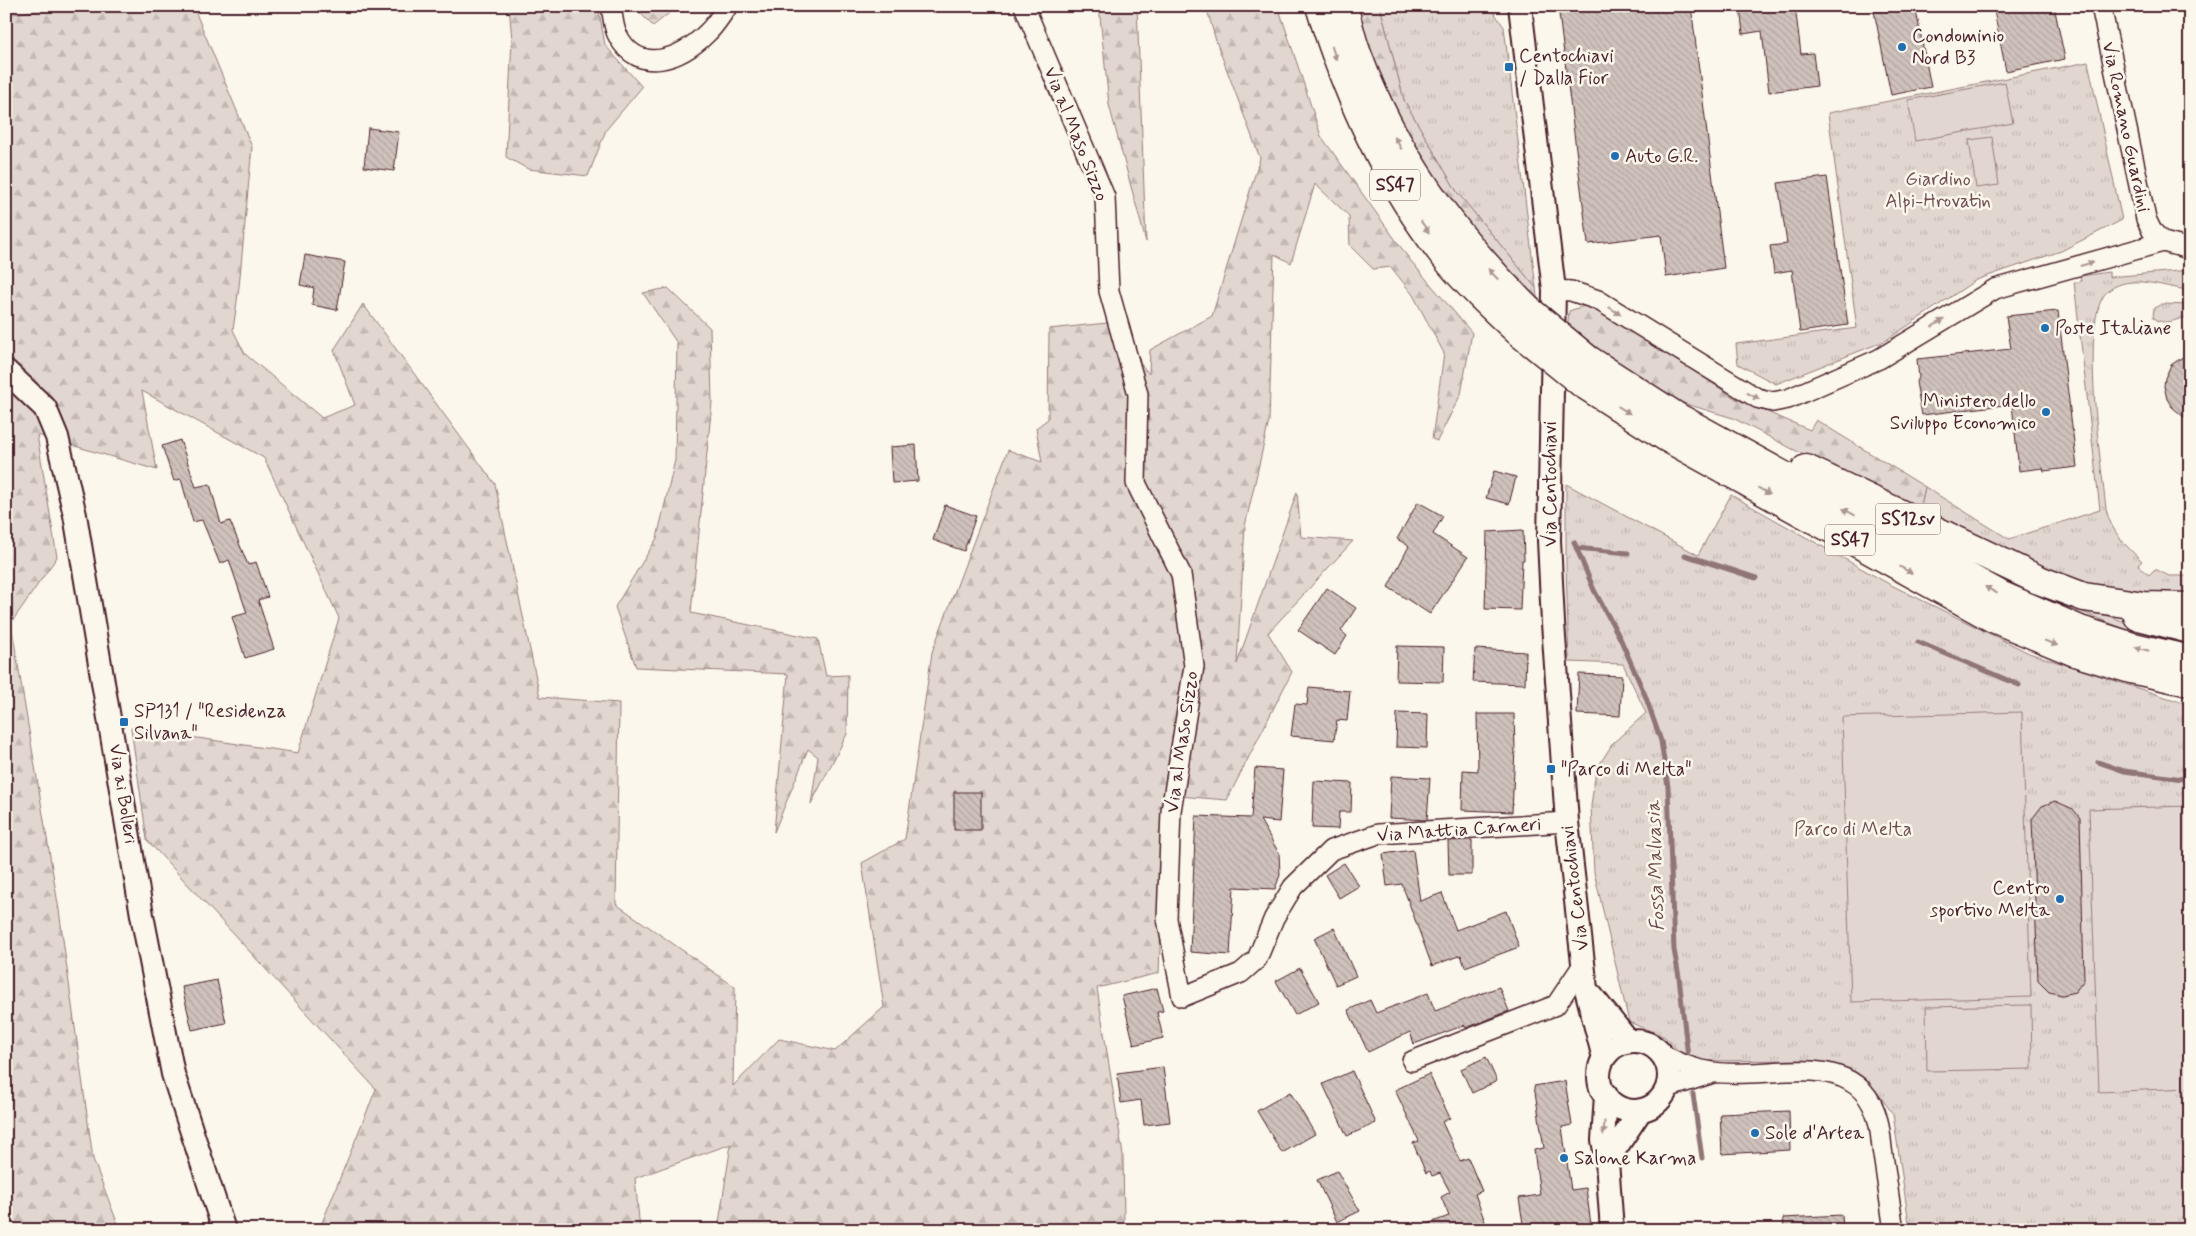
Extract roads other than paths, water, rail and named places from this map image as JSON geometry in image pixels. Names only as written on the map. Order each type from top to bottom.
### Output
[{"type":"highway","name":"SS47","points":[[1320,6],[1339,66],[1361,119],[1393,181],[1443,253],[1480,296],[1524,321],[1666,437],[1993,618],[2075,652],[2131,669],[2190,682]]},
{"type":"highway","name":"SS47","points":[[1343,6],[1357,54],[1379,106],[1415,174],[1524,321]]},
{"type":"highway","name":"SS47","points":[[1585,371],[1677,417],[2000,595],[2080,630],[2133,647],[2190,660]]},
{"type":"highway","name":"SS12sv","points":[[1677,417],[1806,469],[2032,577],[2160,623],[2190,629]]},
{"type":"highway","name":"SS12sv","points":[[2084,597],[2144,606],[2190,607]]},
{"type":"highway","points":[[2131,669],[2190,689]]},
{"type":"street","points":[[611,6],[617,35],[630,54],[648,61],[682,53],[707,34],[728,6]]},
{"type":"street","name":"Via al Maso Sizzo","points":[[1024,6],[1105,197],[1109,291],[1127,362],[1138,394],[1136,483],[1181,574],[1194,666],[1171,811],[1167,919],[1182,997]]},
{"type":"street","name":"Via Centochiavi","points":[[1520,6],[1554,290],[1550,540],[1553,623],[1567,822],[1586,989],[1604,1058]]},
{"type":"street","name":"Via Romano Guardini","points":[[2100,6],[2146,219],[2152,231],[2163,242]]},
{"type":"street","points":[[1554,290],[1571,291],[1598,300],[1757,398],[1773,402],[1788,399],[1879,359],[1995,289],[2163,242],[2190,249]]},
{"type":"street","name":"Via ai Bolleri","points":[[6,371],[45,408],[57,437],[75,515],[142,915],[173,1074],[224,1230]]},
{"type":"street","name":"Via Mattia Carneri","points":[[1182,997],[1241,973],[1257,960],[1274,918],[1293,886],[1331,850],[1378,834],[1567,822]]},
{"type":"street","name":"Via Centochiavi","points":[[1412,1061],[1556,1005],[1584,963]]},
{"type":"street","points":[[1586,989],[1628,1041]]},
{"type":"street","points":[[1663,1055],[1669,1074],[1667,1088],[1659,1100],[1651,1106],[1641,1110],[1622,1108],[1606,1095],[1601,1087],[1600,1077],[1604,1058],[1614,1047],[1628,1041],[1647,1043],[1663,1055],[1686,1066],[1714,1073],[1820,1071],[1844,1076],[1855,1084],[1866,1095],[1878,1120],[1894,1230]]},
{"type":"street","points":[[1667,1088],[1714,1073]]},
{"type":"street","points":[[1606,1095],[1603,1140],[1607,1160],[1612,1230]]},
{"type":"street","points":[[1607,1160],[1641,1110]]},
{"type":"waterway","name":"Fossa Malvasia","points":[[1574,542],[1594,590],[1620,638],[1645,695],[1661,741],[1668,787],[1674,950],[1688,1057]]},
{"type":"waterway","points":[[1576,548],[1628,553]]},
{"type":"waterway","points":[[1685,555],[1756,578]]},
{"type":"waterway","points":[[1918,642],[2019,685]]},
{"type":"waterway","points":[[2098,762],[2124,771],[2190,780]]},
{"type":"waterway","name":"Fossa Malvasia","points":[[1693,1094],[1702,1158]]},
{"type":"place","name":"Condominio Nord B3","points":[[1902,47]]},
{"type":"place","name":"Centochiavi / Dalla Fior","points":[[1509,67]]},
{"type":"place","name":"Auto G.R.","points":[[1615,156]]},
{"type":"place","name":"Poste Italiane","points":[[2045,328]]},
{"type":"place","name":"Ministero dello Sviluppo Economico","points":[[2046,412]]},
{"type":"place","name":"SP131 / \"Residenza Silvana\"","points":[[124,722]]},
{"type":"place","name":"\"Parco di Melta\"","points":[[1551,769]]},
{"type":"place","name":"Centro sportivo Melta","points":[[2060,899]]},
{"type":"place","name":"Sole d'Artea","points":[[1755,1133]]},
{"type":"place","name":"Salone Karma","points":[[1564,1158]]},
{"type":"park label","name":"Giardino Alpi-Hrovatin","points":[[1938,190]]},
{"type":"park label","name":"Parco di Melta","points":[[1853,829]]}]
